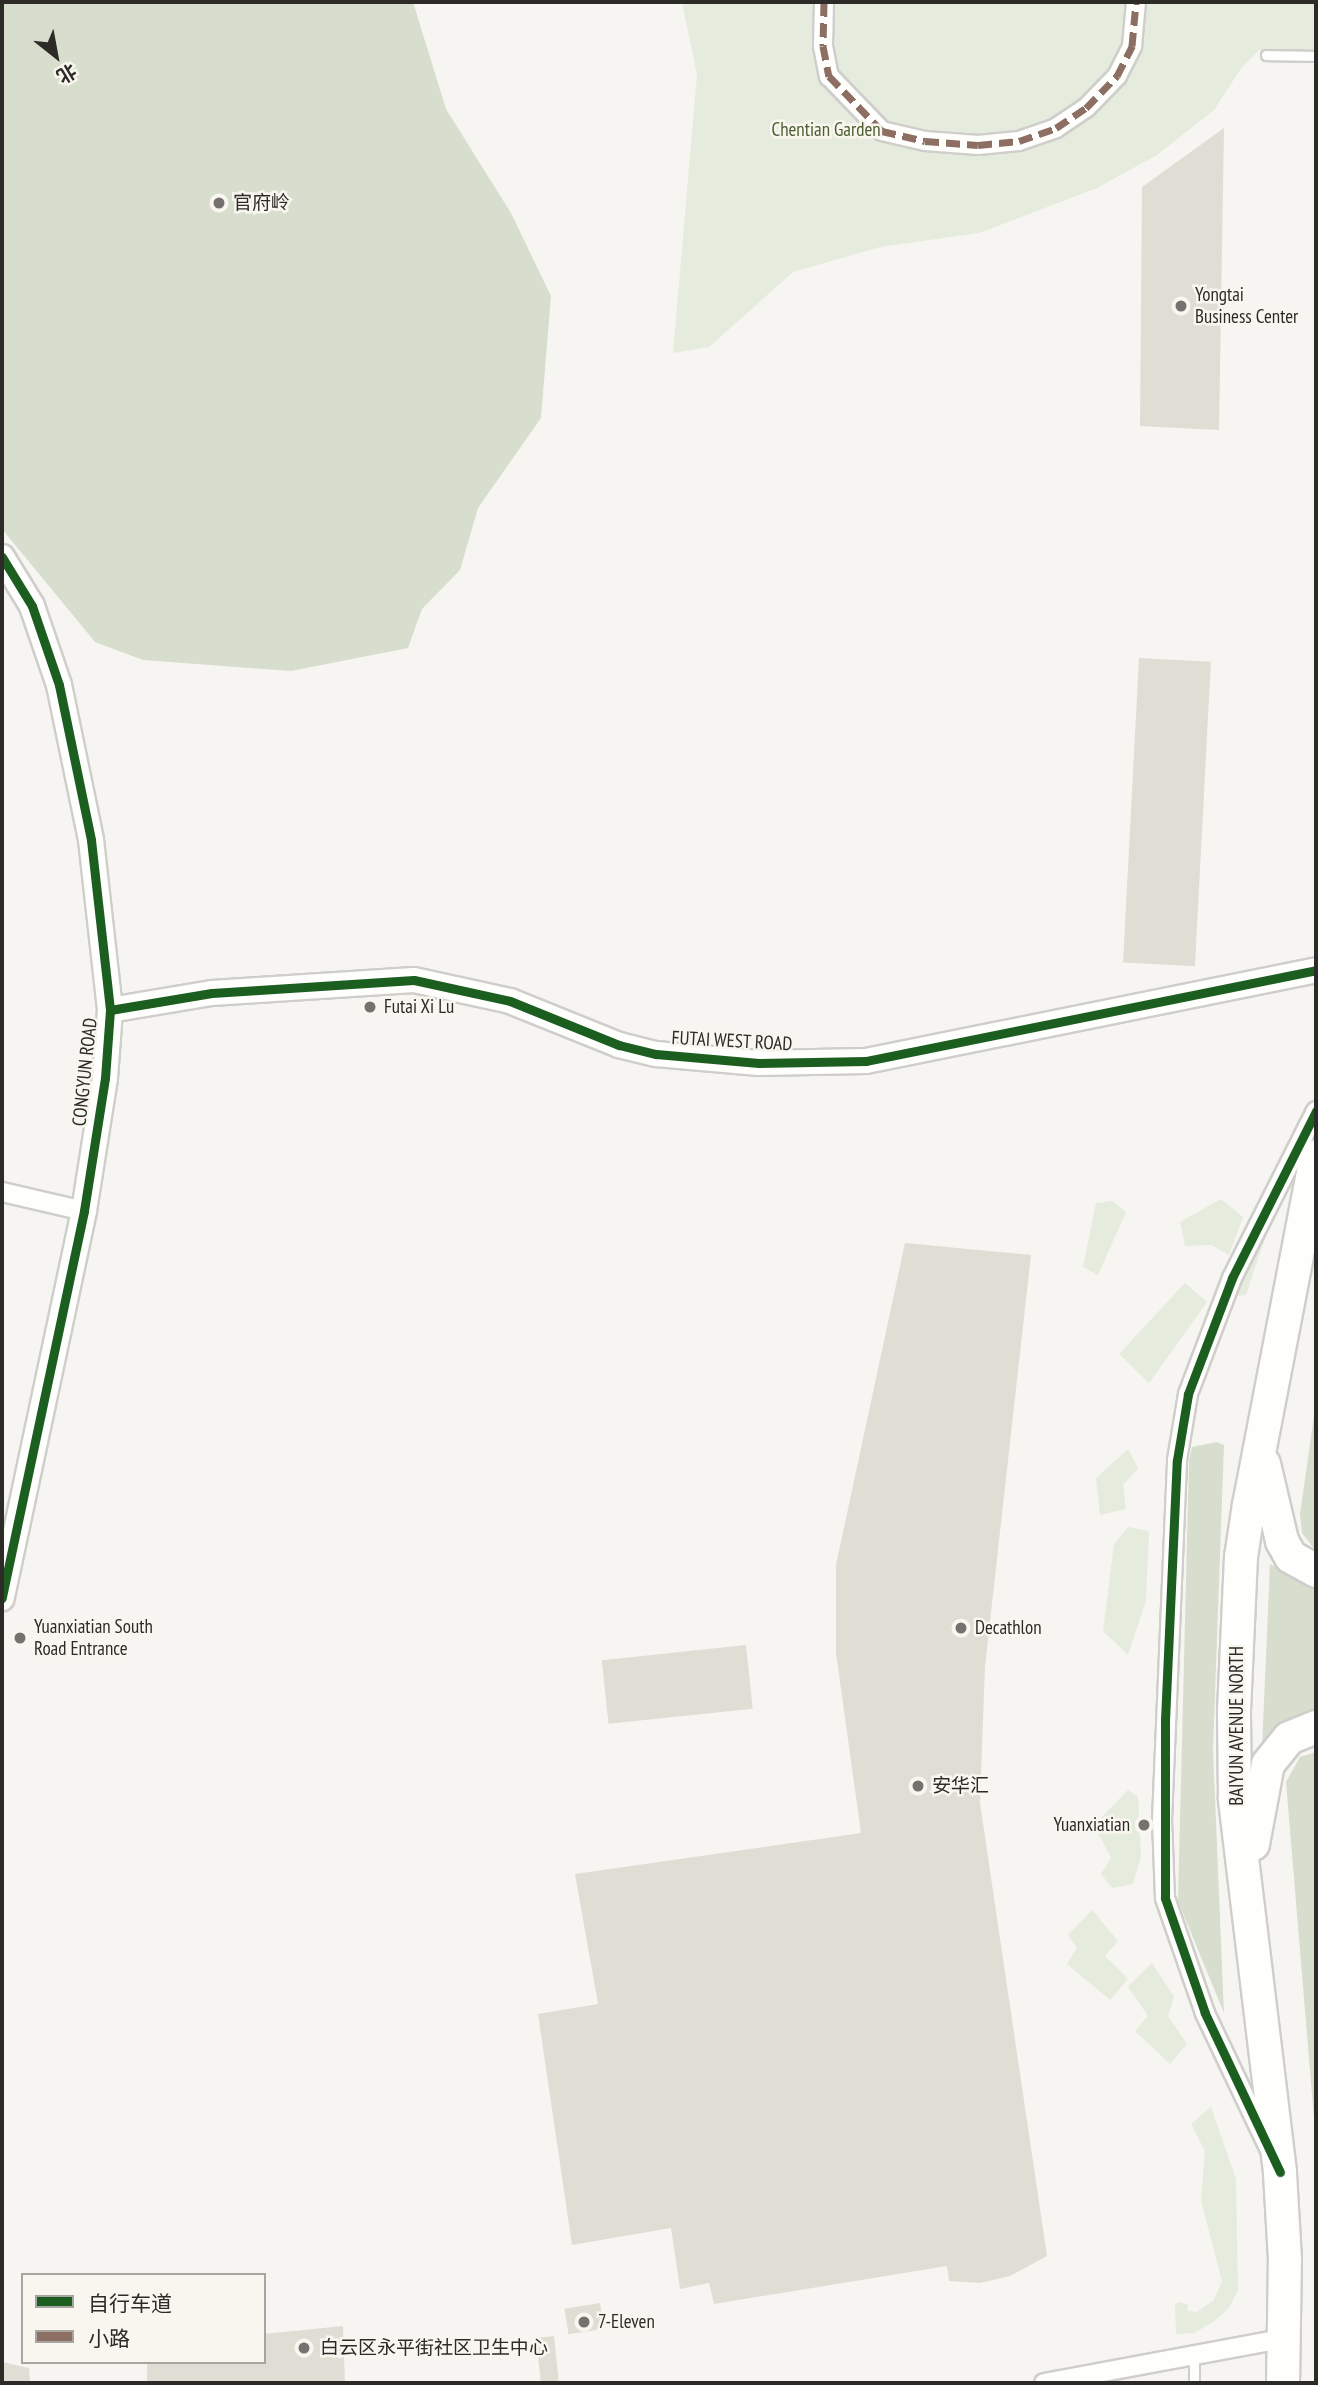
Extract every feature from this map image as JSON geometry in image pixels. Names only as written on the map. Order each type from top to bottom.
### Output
[{"type":"highway","name":"BAIYUN AVENUE NORTH","points":[[1283,2383],[1286,2338],[1280,2172],[1235,1798],[1236,1650],[1241,1557],[1316,1156]]},
{"type":"highway","points":[[1261,1442],[1270,1503],[1282,1541],[1291,1557],[1316,1570]]},
{"type":"highway","points":[[1247,1905],[1256,1808],[1268,1764],[1289,1738],[1316,1727]]},
{"type":"street","points":[[824,2],[823,46],[829,76],[883,131],[925,141],[978,145],[1020,141],[1056,128],[1086,108],[1117,76],[1132,46],[1136,2]]},
{"type":"street","name":"CONGYUN ROAD","points":[[2,557],[43,631],[65,708],[92,840],[110,1010],[105,1078],[84,1211],[2,1598]]},
{"type":"street","name":"FUTAI WEST ROAD","points":[[110,1010],[212,993],[414,980],[510,1001],[619,1045],[656,1054],[759,1063],[866,1061],[1002,1037],[1316,970]]},
{"type":"street","points":[[1280,2172],[1205,2013],[1174,1932],[1163,1870],[1164,1745],[1177,1460],[1185,1406],[1232,1278],[1316,1111]]},
{"type":"street","points":[[2,1192],[84,1211]]},
{"type":"street","points":[[1044,2383],[1286,2338]]},
{"type":"lane","points":[[1266,55],[1316,56]]},
{"type":"lane","points":[[1194,2357],[1194,2383]]},
{"type":"green space","points":[[2,2],[413,2],[446,109],[511,213],[551,296],[541,418],[478,508],[460,570],[422,609],[408,648],[291,671],[143,660],[95,642],[2,529]]},
{"type":"green space","name":"Chentian Garden","points":[[682,2],[1316,2],[1316,51],[1259,50],[1242,67],[1214,110],[1157,155],[1097,188],[979,233],[880,247],[793,272],[709,347],[673,353],[697,75]]},
{"type":"green space","points":[[1291,1159],[1246,1295],[1235,1296]]},
{"type":"green space","points":[[1221,1199],[1243,1217],[1229,1255],[1211,1245],[1185,1246],[1180,1222]]},
{"type":"green space","points":[[1112,1201],[1126,1212],[1098,1275],[1083,1267],[1096,1203]]},
{"type":"green space","points":[[1185,1283],[1207,1302],[1149,1383],[1119,1354]]},
{"type":"green space","points":[[1316,1402],[1316,1551],[1302,1533],[1300,1514]]},
{"type":"green space","points":[[1217,1442],[1224,1445],[1213,1750],[1224,2013],[1178,1901],[1189,1461],[1192,1447]]},
{"type":"green space","points":[[1128,1449],[1138,1468],[1123,1485],[1126,1509],[1100,1515],[1096,1478]]},
{"type":"green space","points":[[1128,1527],[1149,1531],[1146,1601],[1128,1655],[1103,1631],[1114,1544]]},
{"type":"green space","points":[[1270,1564],[1316,1590],[1316,1720],[1262,1748]]},
{"type":"green space","points":[[1316,1752],[1316,2143],[1286,1782],[1300,1757]]},
{"type":"green space","points":[[1128,1790],[1138,1797],[1141,1856],[1133,1884],[1112,1888],[1101,1874],[1111,1858],[1094,1825]]},
{"type":"green space","points":[[1092,1910],[1118,1941],[1105,1956],[1128,1979],[1110,2000],[1067,1964],[1077,1948],[1068,1935]]},
{"type":"green space","points":[[1152,1963],[1174,1997],[1168,2016],[1187,2044],[1170,2064],[1135,2031],[1148,2016],[1128,1987]]},
{"type":"green space","points":[[1211,2107],[1236,2179],[1238,2290],[1229,2308],[1213,2322],[1194,2333],[1176,2334],[1175,2304],[1181,2302],[1188,2305],[1187,2311],[1197,2312],[1214,2300],[1222,2281],[1201,2201],[1205,2151],[1191,2124]]},
{"type":"building","name":"Yongtai Business Center","points":[[1224,128],[1219,430],[1140,426],[1142,187]]},
{"type":"building","points":[[1139,658],[1211,662],[1195,966],[1123,963]]},
{"type":"building","name":"安华汇","points":[[905,1243],[1031,1255],[985,1666],[980,1803],[1047,2256],[1010,2276],[980,2283],[949,2281],[947,2266],[714,2304],[709,2283],[680,2289],[671,2228],[572,2245],[538,2014],[598,2004],[575,1874],[861,1833],[836,1653],[836,1565]]},
{"type":"building","points":[[746,1645],[753,1709],[608,1724],[602,1660]]},
{"type":"building","points":[[600,2303],[604,2329],[569,2334],[564,2309]]},
{"type":"building","name":"白云区永平街社区卫生中心","points":[[343,2326],[345,2383],[147,2383],[147,2364],[266,2364],[266,2334]]},
{"type":"building","points":[[554,2336],[559,2383],[541,2383],[536,2338]]},
{"type":"building","points":[[2,2362],[29,2368],[30,2383],[2,2383]]},
{"type":"marked path","points":[[824,2],[823,46],[829,76],[882,131],[925,141],[978,145],[1019,141],[1056,128],[1086,108],[1117,76],[1132,46],[1136,2]]},
{"type":"cycle path","points":[[2,557],[32,606],[59,685],[91,840],[110,1010],[105,1078],[84,1211],[2,1598]]},
{"type":"cycle path","points":[[110,1010],[212,993],[414,980],[510,1001],[619,1045],[656,1054],[759,1063],[866,1061],[1316,970]]},
{"type":"cycle path","points":[[1280,2172],[1205,2013],[1165,1898],[1165,1720],[1177,1460],[1188,1394],[1232,1278],[1316,1111]]},
{"type":"place","name":"官府岭","points":[[219,203]]},
{"type":"place","name":"Yongtai Business Center","points":[[1181,306]]},
{"type":"place","name":"Futai Xi Lu","points":[[370,1007]]},
{"type":"place","name":"Decathlon","points":[[961,1628]]},
{"type":"place","name":"Yuanxiatian South Road Entrance","points":[[20,1638]]},
{"type":"place","name":"安华汇","points":[[918,1786]]},
{"type":"place","name":"Yuanxiatian","points":[[1144,1825]]},
{"type":"place","name":"7-Eleven","points":[[584,2322]]},
{"type":"place","name":"白云区永平街社区卫生中心","points":[[304,2348]]}]
